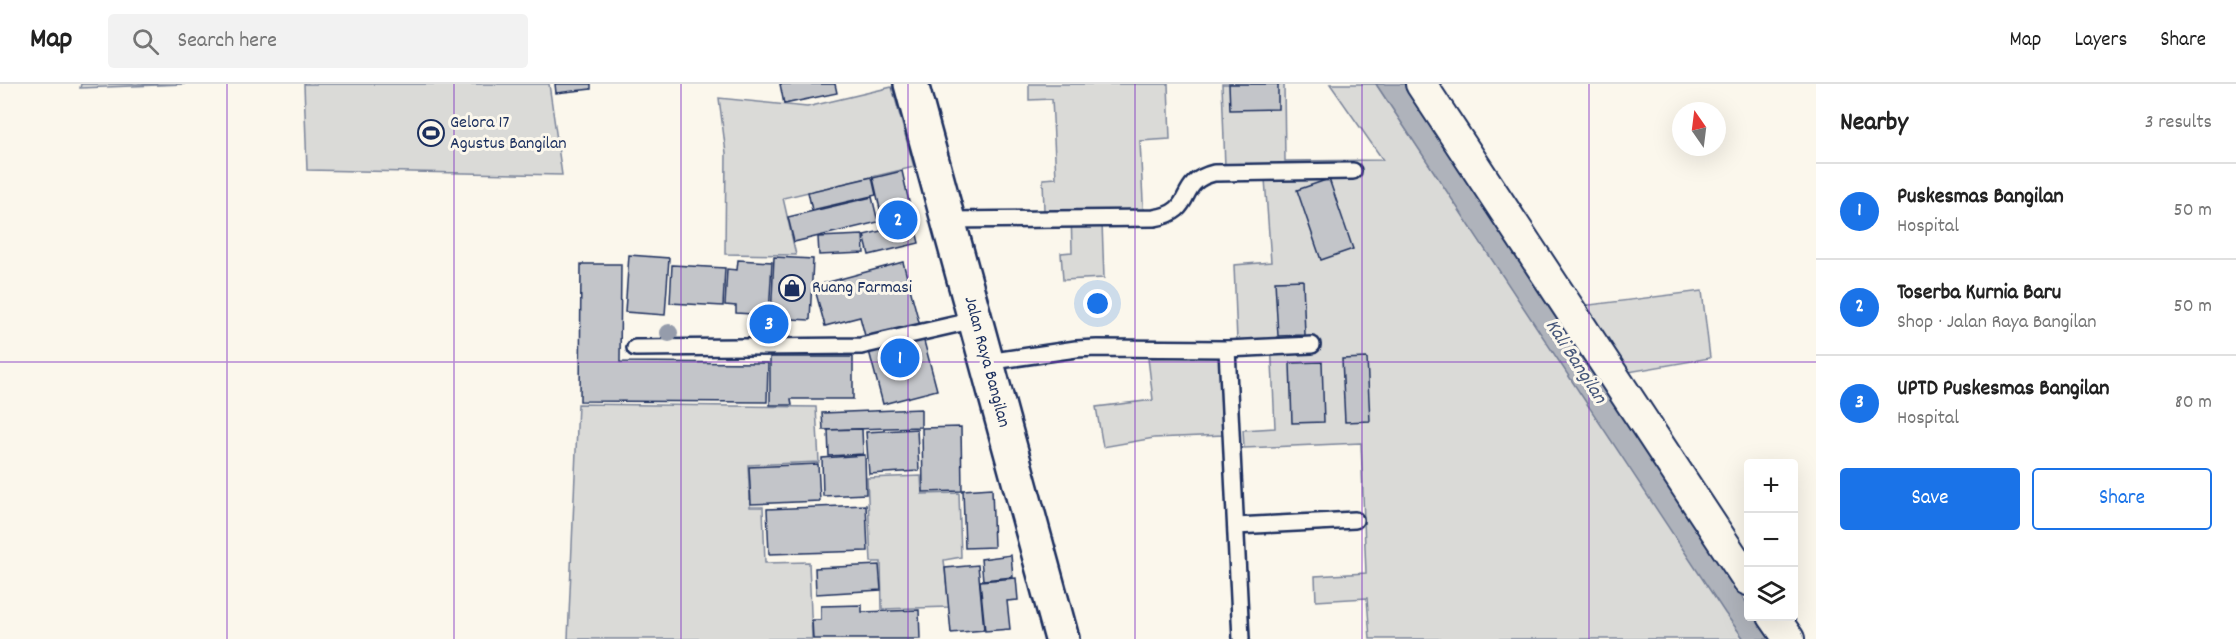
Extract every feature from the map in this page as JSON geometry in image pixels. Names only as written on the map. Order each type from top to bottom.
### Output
[{"type":"main road","name":"Jalan Raya Bangilan","points":[[910,84],[1062,639]]},
{"type":"street","points":[[1421,84],[1744,572]]},
{"type":"street","points":[[1776,621],[1789,639]]},
{"type":"lane","points":[[947,220],[1154,218],[1176,212],[1183,204],[1188,189],[1194,181],[1214,173],[1353,171]]},
{"type":"lane","points":[[635,348],[861,346],[975,320]]},
{"type":"lane","points":[[987,362],[1076,349],[1227,349],[1312,345]]},
{"type":"lane","points":[[1227,349],[1241,639]]},
{"type":"lane","points":[[1236,526],[1354,520]]},
{"type":"shaded area","points":[[81,84],[185,84],[80,88]]},
{"type":"shaded area","name":"Gelora 17 Agustus Bangilan","points":[[304,84],[549,84],[562,175],[307,170]]},
{"type":"shaded area","points":[[1029,84],[1168,84],[1170,139],[1140,141],[1144,221],[1102,223],[1104,278],[1063,280],[1061,253],[1072,252],[1071,210],[1044,211],[1043,179],[1056,178],[1052,99],[1029,100]]},
{"type":"shaded area","points":[[1222,84],[1284,84],[1285,161],[1383,160],[1330,84],[1376,84],[1744,639],[1370,639],[1367,598],[1316,601],[1315,576],[1366,573],[1361,443],[1244,448],[1243,430],[1275,428],[1271,339],[1237,341],[1234,265],[1271,262],[1264,165],[1225,167]]},
{"type":"shaded area","points":[[892,87],[914,167],[783,198],[796,255],[725,254],[726,153],[719,98],[807,107]]},
{"type":"shaded area","points":[[1702,291],[1710,358],[1623,373],[1581,306]]},
{"type":"shaded area","points":[[1220,356],[1224,435],[1154,438],[1103,447],[1096,407],[1153,400],[1148,358]]},
{"type":"shaded area","points":[[578,404],[816,407],[819,462],[748,465],[750,507],[763,507],[765,563],[809,562],[812,639],[568,639]]},
{"type":"shaded area","points":[[921,476],[922,494],[959,493],[961,557],[944,560],[949,607],[882,609],[881,562],[871,562],[867,478]]},
{"type":"water","name":"Kali Bangilan","points":[[1376,84],[1406,84],[1744,599],[1744,621],[1760,621],[1774,639],[1744,639]]},
{"type":"building","points":[[555,84],[591,84],[591,89],[556,93]]},
{"type":"building","points":[[780,84],[835,84],[837,93],[784,104]]},
{"type":"building","points":[[1229,84],[1278,84],[1278,109],[1230,110]]},
{"type":"building","points":[[902,171],[909,202],[880,209],[873,178]]},
{"type":"building","points":[[872,177],[876,195],[812,210],[808,192]]},
{"type":"building","points":[[1329,179],[1353,249],[1321,260],[1297,190]]},
{"type":"building","points":[[872,197],[878,222],[794,242],[788,217]]},
{"type":"building","points":[[909,202],[919,243],[869,255],[864,235],[885,230],[880,210]]},
{"type":"building","points":[[863,235],[864,253],[819,255],[818,237]]},
{"type":"building","points":[[629,255],[669,258],[665,315],[625,312]]},
{"type":"building","name":"Ruang Farmasi","points":[[774,257],[813,259],[810,320],[771,318]]},
{"type":"building","points":[[738,260],[772,262],[769,315],[736,313],[736,306],[725,305],[727,269],[737,270]]},
{"type":"building","points":[[903,262],[937,390],[883,404],[860,317],[825,326],[814,286]]},
{"type":"building","points":[[581,264],[621,264],[620,362],[768,363],[767,402],[580,401]]},
{"type":"building","points":[[672,265],[725,268],[723,306],[670,303]]},
{"type":"building","points":[[1303,280],[1305,335],[1278,336],[1275,281]]},
{"type":"building","points":[[770,357],[853,357],[853,399],[791,399],[792,405],[770,405]]},
{"type":"building","points":[[1367,358],[1370,421],[1345,422],[1342,359]]},
{"type":"building","points":[[1322,362],[1324,422],[1292,423],[1290,363]]},
{"type":"building","points":[[921,409],[921,427],[823,430],[822,413]]},
{"type":"building","points":[[961,427],[962,491],[923,492],[922,428]]},
{"type":"building","points":[[862,429],[863,454],[829,456],[828,430]]},
{"type":"building","points":[[917,429],[919,471],[869,474],[866,432]]},
{"type":"building","points":[[865,455],[866,494],[823,496],[822,458]]},
{"type":"building","points":[[818,464],[820,501],[751,504],[749,467]]},
{"type":"building","points":[[992,488],[994,547],[965,548],[963,490]]},
{"type":"building","points":[[866,505],[868,551],[769,554],[767,509]]},
{"type":"building","points":[[1011,555],[1013,577],[983,580],[981,559]]},
{"type":"building","points":[[879,565],[881,590],[816,594],[815,568]]},
{"type":"building","points":[[978,565],[984,630],[951,633],[945,568]]},
{"type":"building","points":[[1016,578],[1018,600],[1007,601],[1010,629],[985,631],[980,581]]},
{"type":"building","points":[[862,605],[862,612],[919,610],[920,639],[813,639],[812,620],[821,620],[821,606]]},
{"type":"place","name":"Gelora 17 Agustus Bangilan","points":[[431,133]]},
{"type":"place","name":"Toserba Kurnia Baru","points":[[898,220]]},
{"type":"place","name":"Ruang Farmasi","points":[[792,288]]},
{"type":"place","name":"UPTD Puskesmas Bangilan","points":[[769,324]]},
{"type":"place","name":"Puskesmas Bangilan","points":[[900,358]]}]
